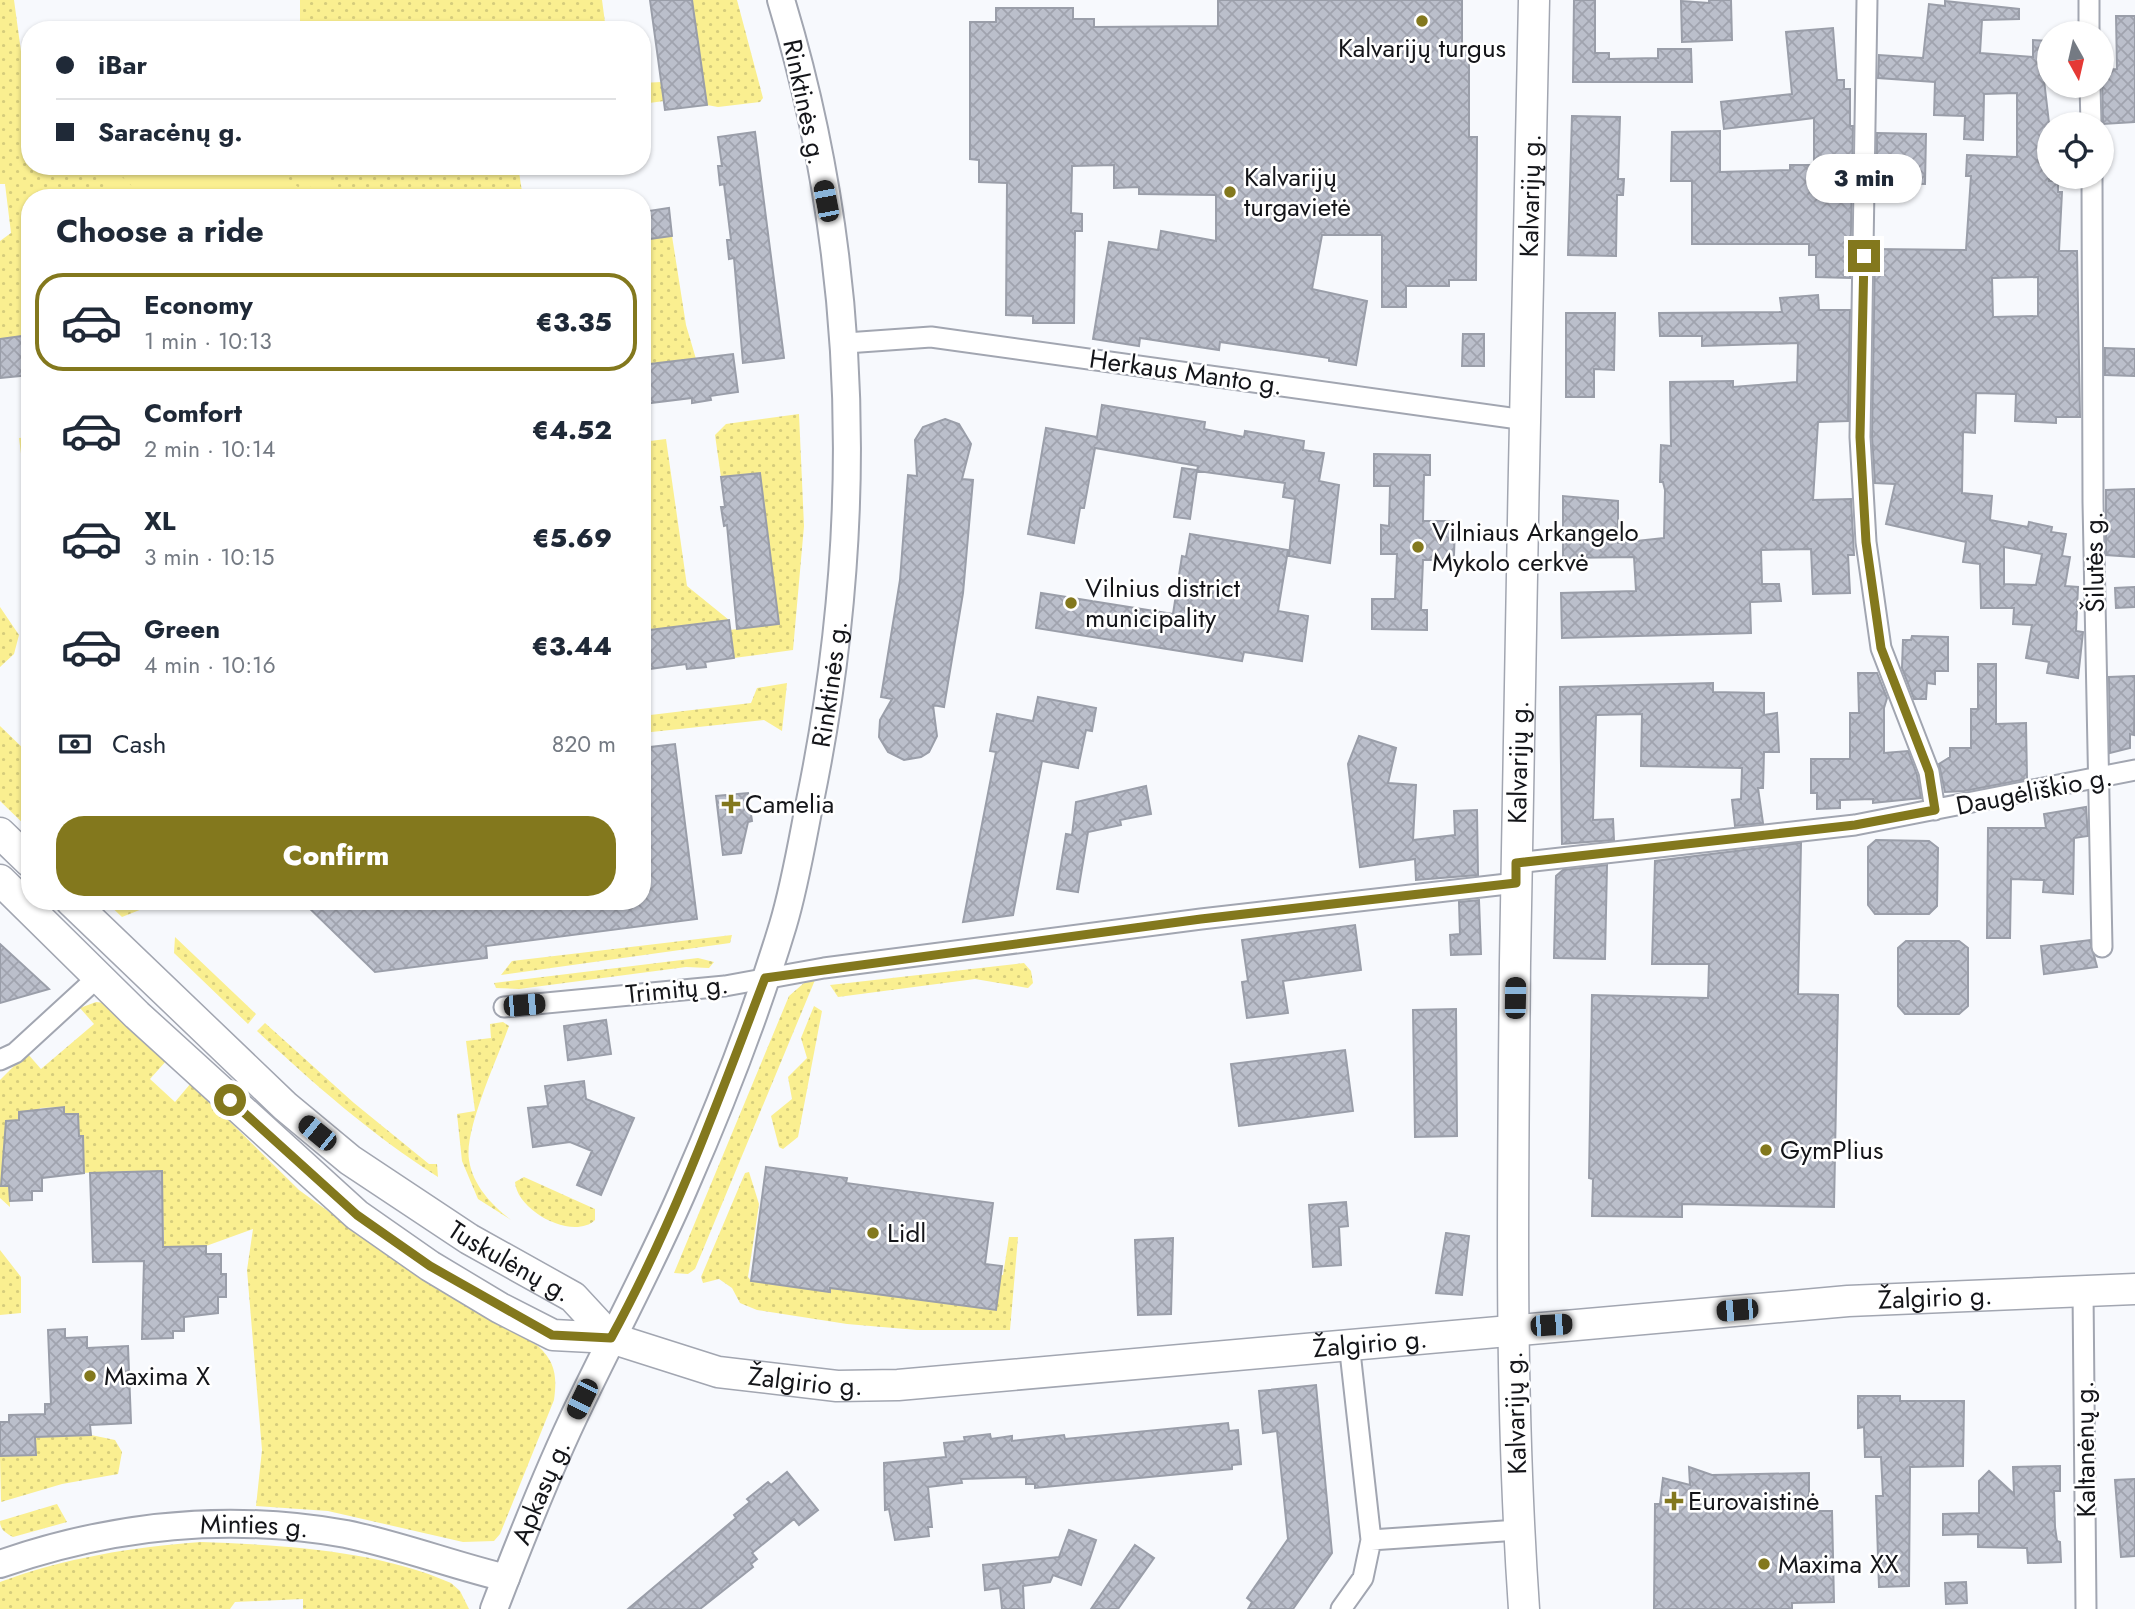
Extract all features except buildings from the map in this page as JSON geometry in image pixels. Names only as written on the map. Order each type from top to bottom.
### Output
[{"type":"main road","name":"Rinktinės g.","points":[[611,1338],[644,1277],[687,1182],[765,978],[784,921],[832,678],[849,486],[846,343],[826,201],[808,103],[781,0]]},
{"type":"main road","name":"Kalvarijų g.","points":[[1524,1609],[1518,1530],[1512,1329],[1516,873],[1534,0]]},
{"type":"main road","points":[[0,833],[21,853]]},
{"type":"main road","name":"Tuskulėnų g.","points":[[0,880],[21,900]]},
{"type":"main road","name":"Tuskulėnų g.","points":[[31,910],[300,1167],[357,1215],[430,1266],[552,1335],[611,1338]]},
{"type":"main road","name":"Tuskulėnų g.","points":[[80,910],[285,1106],[350,1160],[469,1239],[573,1297],[611,1338]]},
{"type":"main road","name":"Žalgirio g.","points":[[611,1338],[718,1372],[837,1386],[959,1380],[1349,1343],[1848,1301],[2135,1289]]},
{"type":"main road","name":"Apkasų g.","points":[[494,1609],[576,1412],[611,1338]]},
{"type":"main road","name":"Minties g.","points":[[0,1564],[112,1533],[186,1524],[244,1522],[348,1535],[506,1578]]},
{"type":"street","points":[[1867,0],[1860,437],[1866,542],[1881,648],[1929,772],[1935,810]]},
{"type":"street","points":[[2089,0],[2089,21]]},
{"type":"street","name":"Šilutės g.","points":[[2092,189],[2097,778],[2102,947]]},
{"type":"street","name":"Herkaus Manto g.","points":[[846,343],[931,337],[1526,420]]},
{"type":"street","name":"Daugėliškio g.","points":[[1516,873],[1855,825],[2135,770]]},
{"type":"street","name":"Trimitų g.","points":[[504,1007],[725,986],[765,978],[1516,873]]},
{"type":"street","points":[[0,1060],[15,1053],[99,976]]},
{"type":"street","name":"Kaltanėnų g.","points":[[2083,1290],[2086,1609]]},
{"type":"street","points":[[1341,1609],[1363,1578],[1371,1541],[1349,1343]]},
{"type":"street","points":[[1371,1541],[1518,1530]]},
{"type":"shaded area","points":[[0,0],[14,0],[21,52],[21,175],[519,175],[522,189],[21,189],[21,336],[0,339],[0,241],[11,233],[5,184],[0,184]]},
{"type":"shaded area","points":[[300,0],[602,0],[605,21],[300,21]]},
{"type":"shaded area","points":[[692,0],[737,0],[763,98],[760,102],[718,107],[707,105]]},
{"type":"shaded area","points":[[661,82],[664,101],[651,103],[651,83]]},
{"type":"shaded area","points":[[99,175],[120,175],[135,189],[111,189]]},
{"type":"shaded area","points":[[122,175],[284,175],[300,189],[139,189]]},
{"type":"shaded area","points":[[296,175],[320,175],[338,189],[313,189]]},
{"type":"shaded area","points":[[672,236],[686,325],[696,359],[651,364],[651,239]]},
{"type":"shaded area","points":[[799,414],[804,526],[793,650],[734,658],[730,630],[779,623],[760,473],[721,477],[715,435],[726,424]]},
{"type":"shaded area","points":[[666,439],[687,586],[729,620],[651,630],[651,441]]},
{"type":"shaded area","points":[[0,607],[19,635],[14,654],[0,667]]},
{"type":"shaded area","points":[[787,683],[782,731],[764,720],[651,732],[651,715],[751,703],[757,688]]},
{"type":"shaded area","points":[[0,726],[21,746],[21,821],[0,801]]},
{"type":"shaded area","points":[[115,910],[140,910],[122,917]]},
{"type":"shaded area","points":[[732,935],[730,943],[501,975],[512,961]]},
{"type":"shaded area","points":[[175,937],[256,1014],[248,1024],[174,953]]},
{"type":"shaded area","points":[[698,958],[714,962],[709,968],[686,967],[519,989],[496,988],[494,983]]},
{"type":"shaded area","points":[[1024,963],[1031,971],[1033,983],[1028,988],[975,979],[838,997],[830,985]]},
{"type":"shaded area","points":[[815,980],[695,1269],[688,1274],[674,1273],[789,996],[804,983]]},
{"type":"shaded area","points":[[96,1002],[106,1003],[167,1060],[150,1079],[175,1102],[191,1083],[299,1190],[412,1272],[538,1346],[549,1358],[555,1377],[554,1400],[500,1534],[494,1541],[463,1542],[328,1511],[256,1506],[262,1450],[247,1270],[253,1229],[206,1246],[183,1247],[164,1252],[162,1171],[76,1173],[84,1157],[83,1136],[79,1136],[78,1114],[64,1114],[64,1107],[40,1108],[39,1111],[19,1120],[6,1121],[1,1186],[9,1186],[10,1207],[0,1198],[0,1080],[27,1053],[41,1069],[94,1024],[80,1008]]},
{"type":"shaded area","points":[[814,1006],[822,1011],[798,1137],[783,1149],[779,1147],[771,1116],[792,1099],[788,1077],[807,1058],[801,1038]]},
{"type":"shaded area","points":[[503,1022],[509,1026],[477,1113],[469,1147],[469,1160],[484,1194],[511,1220],[478,1199],[462,1161],[457,1114],[475,1111],[466,1041],[491,1038],[490,1024]]},
{"type":"shaded area","points":[[265,1023],[354,1103],[429,1164],[437,1164],[438,1177],[367,1126],[300,1070],[257,1031]]},
{"type":"shaded area","points":[[749,1172],[759,1204],[748,1277],[751,1281],[829,1292],[830,1288],[1003,1275],[1009,1237],[1018,1237],[1010,1330],[917,1330],[847,1324],[757,1310],[740,1303],[732,1288],[719,1279],[703,1283],[701,1277],[745,1173]]},
{"type":"shaded area","points":[[524,1177],[595,1209],[595,1220],[585,1226],[574,1227],[548,1220],[525,1203],[518,1193],[515,1182]]},
{"type":"shaded area","points":[[0,1250],[21,1277],[21,1313],[0,1315]]},
{"type":"shaded area","points":[[91,1435],[115,1440],[122,1452],[118,1474],[62,1484],[1,1502],[0,1456],[36,1455],[35,1437]]},
{"type":"shaded area","points":[[57,1504],[67,1522],[13,1537],[1,1527],[0,1521]]},
{"type":"shaded area","points":[[201,1542],[328,1551],[392,1563],[451,1583],[460,1591],[469,1609],[303,1609],[303,1599],[235,1602],[230,1609],[0,1609],[0,1582],[24,1574],[99,1555]]},
{"type":"place","name":"Kalvarijų turgus","points":[[1422,21]]},
{"type":"place","name":"Kalvarijų turgavietė","points":[[1230,192]]},
{"type":"place","name":"Vilniaus Arkangelo Mykolo cerkvė","points":[[1418,547]]},
{"type":"place","name":"Vilnius district municipality","points":[[1071,603]]},
{"type":"place","name":"Camelia","points":[[731,804]]},
{"type":"place","name":"GymPlius","points":[[1766,1150]]},
{"type":"place","name":"Lidl","points":[[873,1233]]},
{"type":"place","name":"Maxima X","points":[[90,1376]]},
{"type":"place","name":"Eurovaistinė","points":[[1674,1501]]},
{"type":"place","name":"Maxima XX","points":[[1764,1564]]},
{"type":"route","points":[[230,1100],[300,1167],[357,1215],[430,1266],[552,1335],[611,1338],[644,1277],[687,1182],[765,978],[1201,919],[1516,883],[1516,863],[1855,825],[1935,810],[1929,772],[1881,648],[1866,542],[1860,437],[1864,256]]}]
